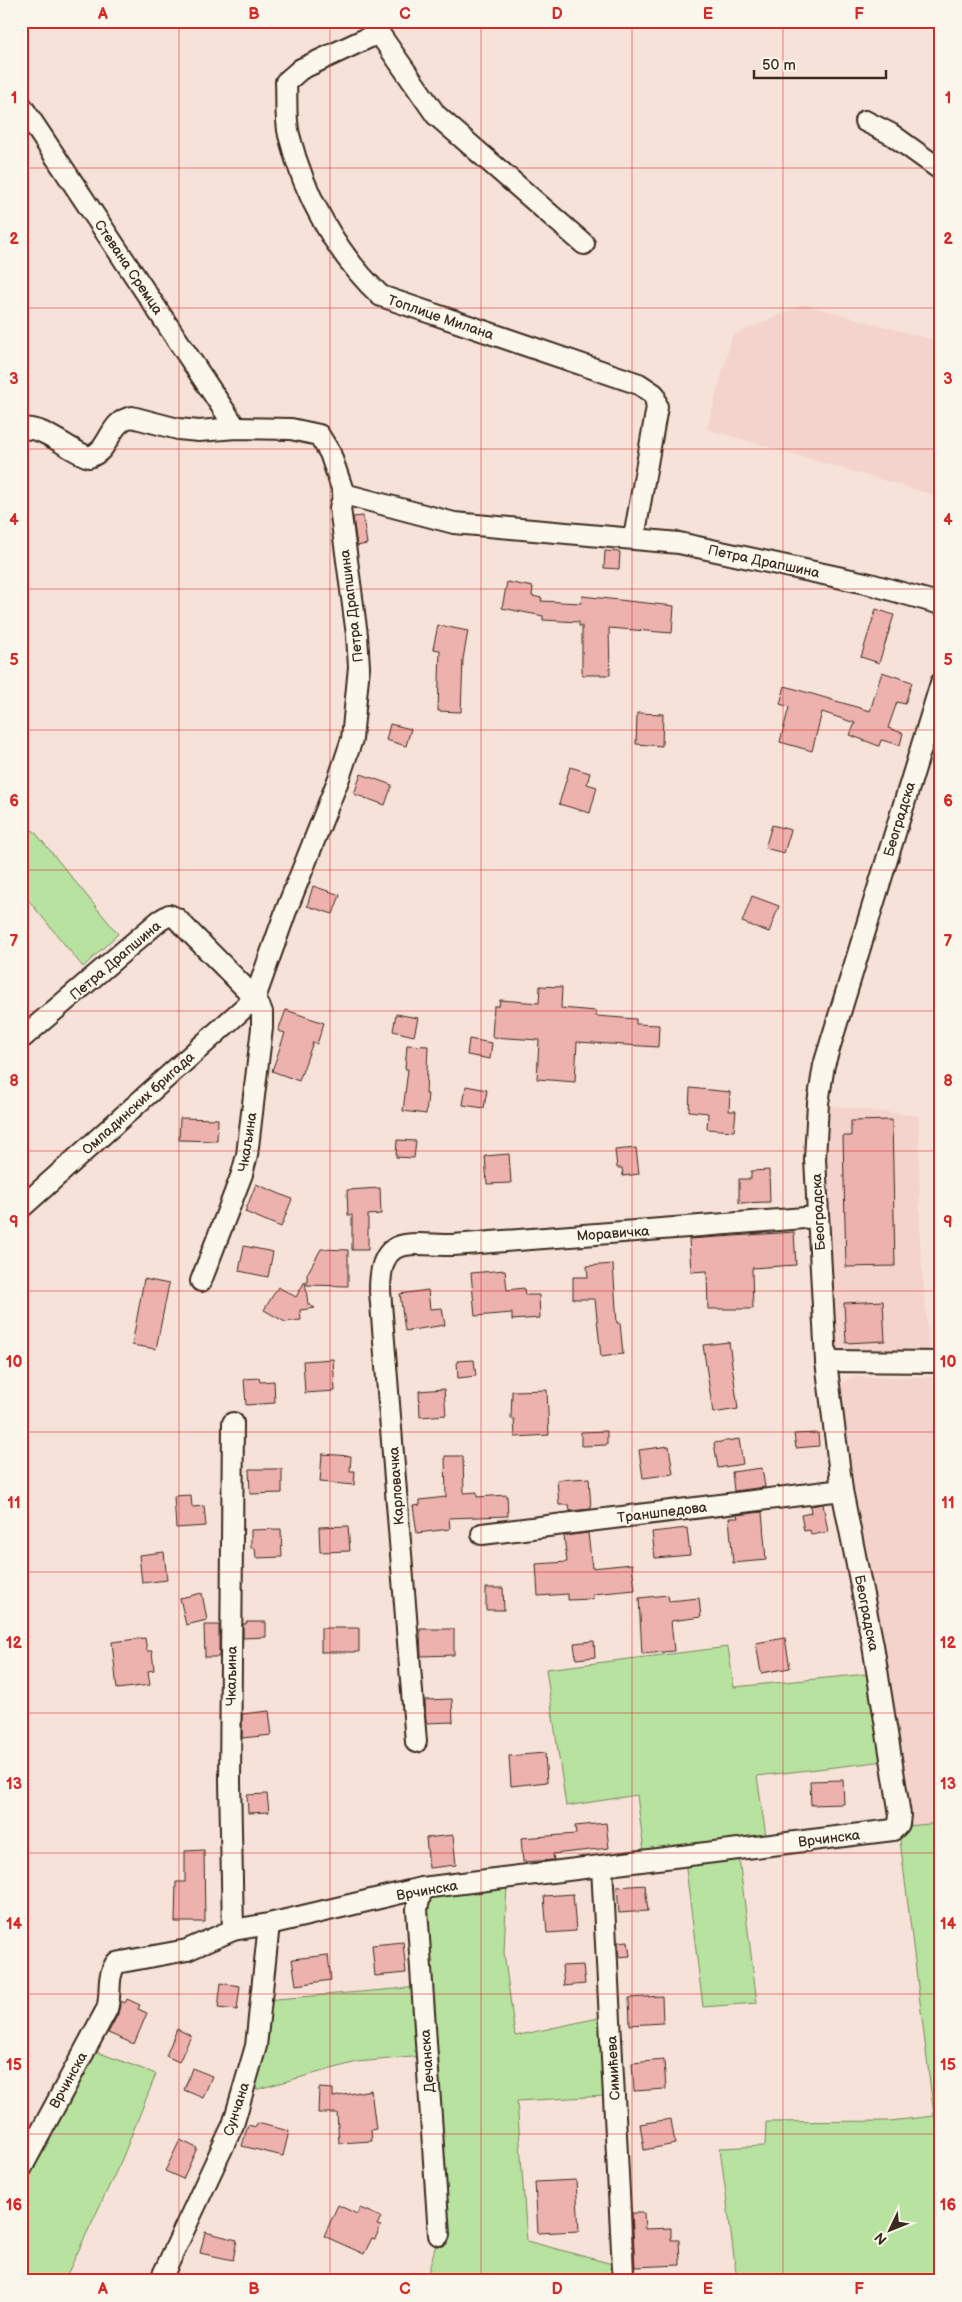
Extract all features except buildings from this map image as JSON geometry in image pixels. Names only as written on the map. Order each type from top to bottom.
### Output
[{"type":"street","name":"Топлице Милана","points":[[584,244],[436,115],[381,36],[372,36],[301,69],[286,82],[288,134],[311,197],[333,238],[361,277],[381,296],[639,384],[654,394],[658,407],[634,538]]},
{"type":"street","name":"Стевана Сремца","points":[[21,105],[236,428]]},
{"type":"street","points":[[866,121],[890,134],[941,170]]},
{"type":"street","points":[[24,423],[89,457],[99,453],[116,424],[125,418],[132,417],[178,430],[291,429],[318,435],[330,453],[344,494]]},
{"type":"street","name":"Петра Драпшина","points":[[21,1039],[159,921],[169,915],[176,918],[255,998],[286,911],[339,778],[352,739],[359,666],[357,636],[340,508],[344,494],[454,523],[679,543],[870,584],[941,604]]},
{"type":"street","name":"Београдска","points":[[892,1753],[873,1645],[842,1490],[826,1360],[815,1158],[818,1103],[824,1065],[941,683]]},
{"type":"street","name":"Омладинских бригада","points":[[21,1208],[255,998]]},
{"type":"street","name":"Чкаљина","points":[[201,1281],[242,1174],[247,1155],[262,1028],[262,1012],[255,998]]},
{"type":"street","name":"Моравичка","points":[[408,1245],[462,1244],[817,1217]]},
{"type":"street","name":"Карловачка","points":[[408,1245],[393,1249],[387,1254],[383,1261],[380,1283],[416,1742]]},
{"type":"street","points":[[826,1360],[941,1362]]},
{"type":"street","name":"Чкаљина","points":[[233,1423],[230,1780],[233,1930]]},
{"type":"street","name":"Траншпедова","points":[[482,1534],[842,1490]]},
{"type":"street","name":"Врчинска","points":[[21,2169],[107,2009],[110,2000],[111,1972],[116,1963],[187,1950],[233,1930],[270,1924],[422,1888],[894,1830],[899,1824],[900,1815],[892,1753]]},
{"type":"street","name":"Симићева","points":[[602,1867],[623,2269]]},
{"type":"street","name":"Дечанска","points":[[422,1888],[417,1909],[439,2235]]},
{"type":"street","name":"Сунчана","points":[[160,2281],[233,2125],[256,2046],[270,1924]]},
{"type":"shaded area","points":[[803,304],[941,342],[941,497],[707,429],[732,336]]},
{"type":"shaded area","points":[[828,1105],[919,1116],[920,1245],[930,1357],[839,1354],[832,1349],[823,1162]]},
{"type":"shaded area","points":[[851,1377],[941,1377],[941,1823],[907,1826],[882,1642],[838,1396],[841,1384]]},
{"type":"green space","points":[[21,826],[34,831],[118,934],[83,967],[21,891]]},
{"type":"green space","points":[[728,1647],[734,1687],[867,1674],[886,1761],[757,1776],[766,1836],[644,1852],[637,1795],[566,1806],[546,1669]]},
{"type":"green space","points":[[941,1823],[941,2281],[737,2281],[720,2148],[765,2146],[766,2122],[890,2121],[934,2116],[899,1832],[907,1826]]},
{"type":"green space","points":[[739,1858],[757,2003],[703,2007],[685,1861]]},
{"type":"green space","points":[[507,1884],[504,1952],[515,2036],[603,2017],[606,2096],[517,2101],[527,2241],[616,2265],[630,2271],[712,2281],[426,2281],[436,2244],[443,2244],[426,1892]]},
{"type":"green space","points":[[419,1987],[423,2056],[357,2062],[247,2092],[265,2000]]},
{"type":"green space","points":[[89,2049],[156,2074],[122,2159],[64,2281],[21,2281],[21,2179]]}]
